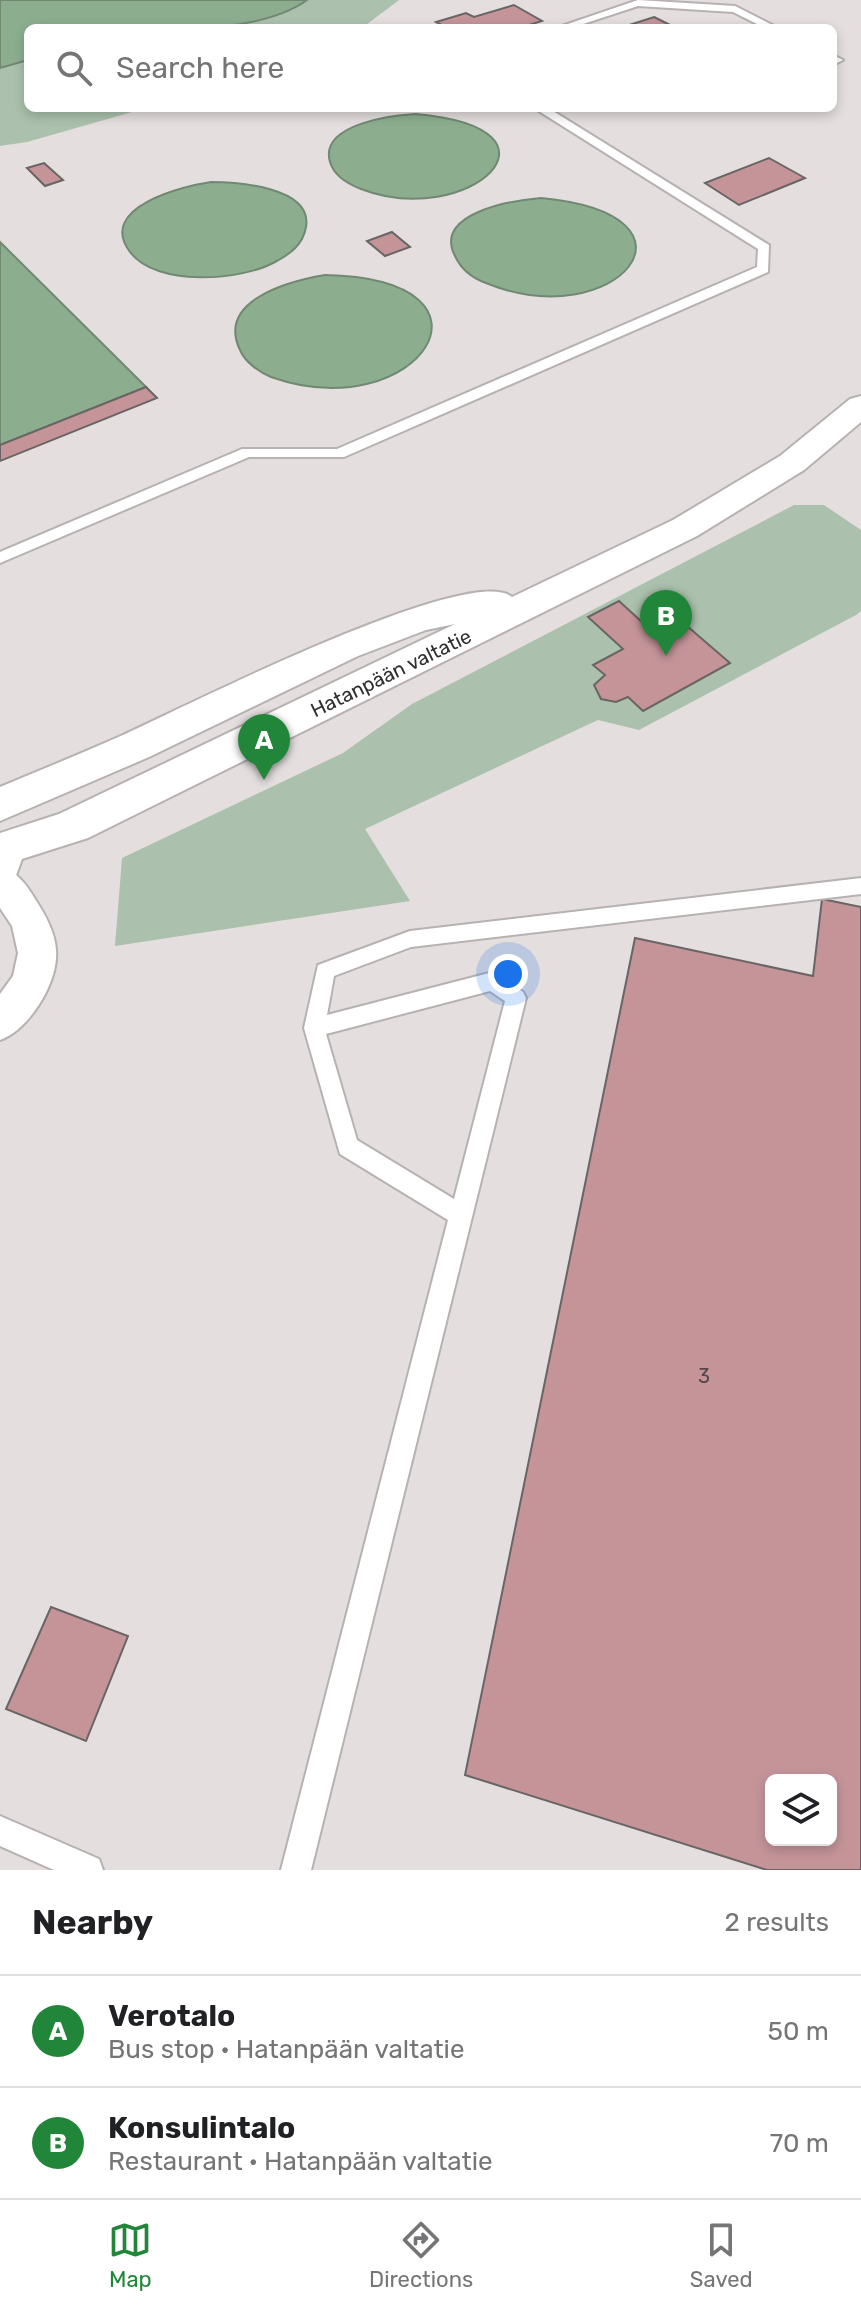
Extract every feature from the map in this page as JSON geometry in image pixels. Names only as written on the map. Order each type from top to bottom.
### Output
[{"type":"main road","name":"Hatanpään valtatie","points":[[1,859],[685,528],[768,479],[861,406]]},
{"type":"main road","name":"Hatanpään valtatie","points":[[0,805],[135,746],[345,647],[419,619],[558,590]]},
{"type":"street","points":[[0,1023],[20,1001],[38,969],[36,939],[1,859]]},
{"type":"lane","points":[[573,24],[637,3],[735,9],[765,24]]},
{"type":"lane","points":[[0,558],[247,452],[339,454],[763,269],[764,248],[546,112]]},
{"type":"lane","points":[[462,1216],[348,1147],[314,1028],[325,971],[410,939],[861,886]]},
{"type":"lane","points":[[296,1870],[516,998],[493,981],[314,1028]]},
{"type":"lane","points":[[0,1831],[88,1870]]},
{"type":"shaded area","points":[[0,0],[307,0],[281,14],[242,24],[24,24],[24,61],[0,68]]},
{"type":"shaded area","points":[[307,0],[399,0],[367,24],[242,24],[260,20]]},
{"type":"shaded area","points":[[24,61],[24,112],[132,112],[27,142],[0,146],[0,68]]},
{"type":"shaded area","points":[[416,114],[465,123],[492,138],[499,155],[490,172],[468,187],[438,197],[401,198],[361,189],[335,171],[330,162],[330,149],[346,130],[376,120]]},
{"type":"shaded area","points":[[211,182],[238,183],[271,190],[298,203],[305,214],[306,227],[299,244],[286,256],[260,268],[200,277],[159,271],[142,263],[130,252],[123,236],[125,223],[134,211],[165,194]]},
{"type":"shaded area","points":[[541,198],[595,209],[626,226],[636,246],[629,267],[607,284],[574,294],[533,295],[486,283],[464,269],[455,256],[451,241],[455,229],[480,211]]},
{"type":"shaded area","points":[[0,242],[146,387],[0,445]]},
{"type":"shaded area","points":[[325,275],[384,283],[419,300],[431,323],[426,347],[404,369],[369,384],[323,388],[271,377],[257,369],[240,350],[235,333],[238,318],[247,306],[276,288]]},
{"type":"shaded area","points":[[794,505],[824,505],[861,530],[861,611],[856,615],[639,730],[598,720],[365,829],[410,901],[115,946],[122,858],[343,753],[412,704]]},
{"type":"building","points":[[514,5],[542,21],[532,24],[436,22],[466,13],[474,17]]},
{"type":"building","points":[[654,17],[668,24],[632,24]]},
{"type":"building","points":[[769,158],[805,178],[739,205],[705,183]]},
{"type":"building","points":[[44,163],[63,180],[45,186],[27,168]]},
{"type":"building","points":[[392,232],[410,247],[385,256],[367,241]]},
{"type":"building","points":[[146,387],[157,398],[0,461],[0,445]]},
{"type":"building","points":[[619,601],[654,633],[680,620],[730,663],[643,711],[628,697],[616,702],[601,699],[594,685],[605,675],[593,665],[623,649],[588,617]]},
{"type":"building","points":[[822,899],[861,907],[861,1870],[767,1870],[465,1775],[635,938],[813,976]]},
{"type":"building","points":[[51,1607],[128,1636],[86,1741],[6,1709]]},
{"type":"place","name":"Konsulintalo","points":[[666,656]]},
{"type":"place","name":"Verotalo","points":[[264,780]]}]
